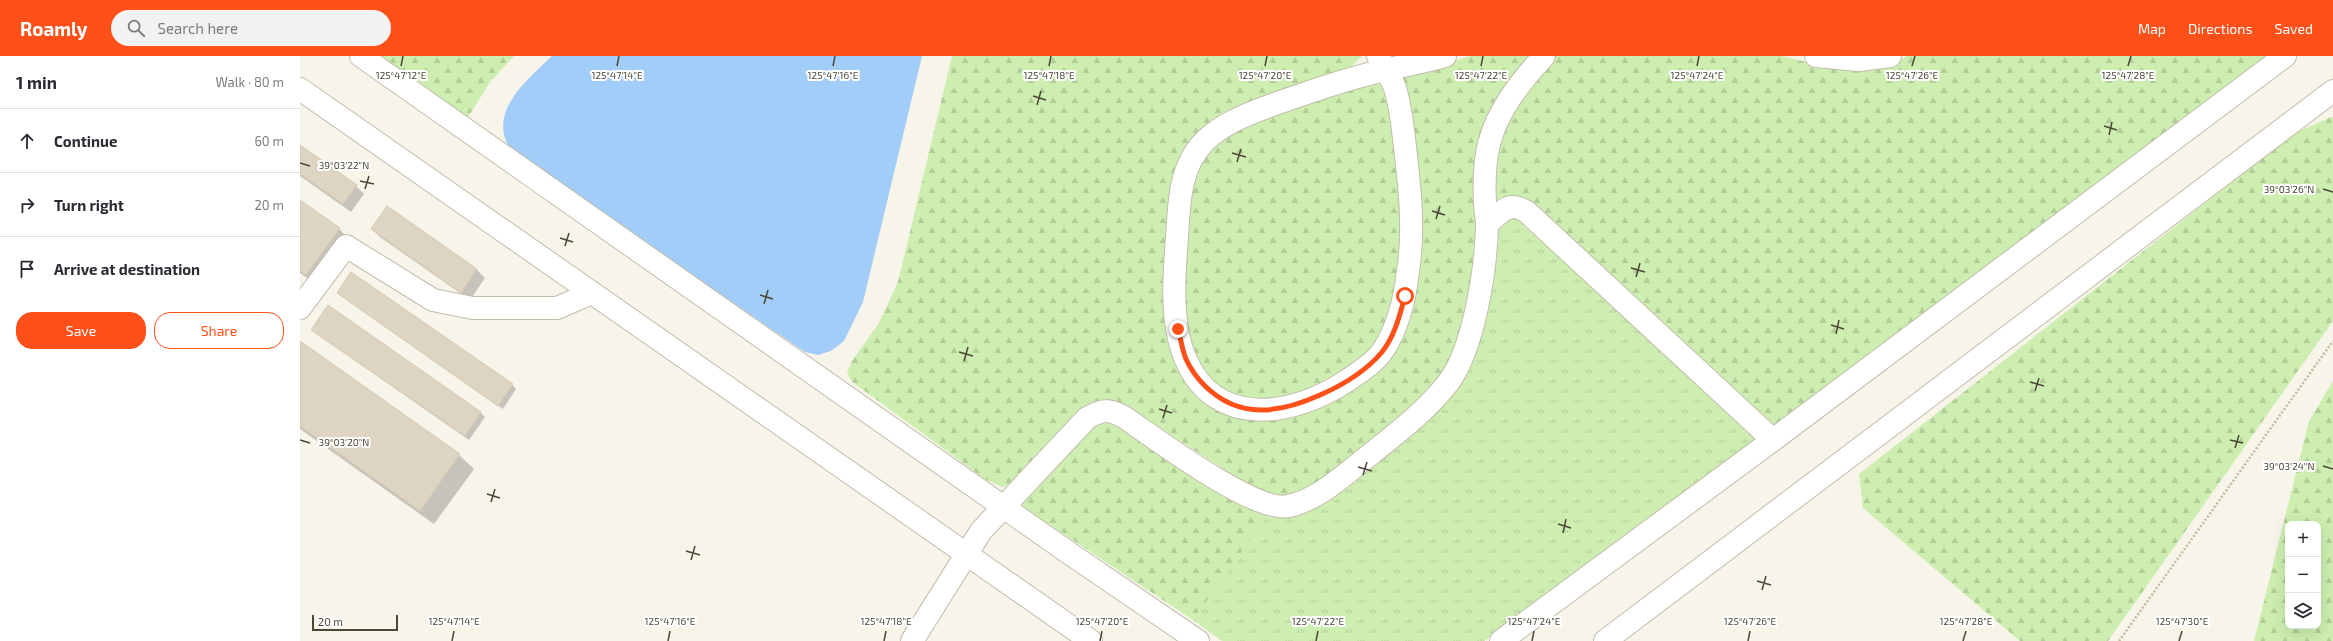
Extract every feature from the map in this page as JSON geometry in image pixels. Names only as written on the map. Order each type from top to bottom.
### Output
[{"type":"street","points":[[361,56],[1003,507],[1198,641]]},
{"type":"street","points":[[1382,63],[1395,88],[1400,110],[1411,212],[1410,264],[1405,296],[1398,321],[1383,351],[1363,370],[1336,388],[1300,404],[1279,409],[1253,411],[1229,404],[1212,393],[1199,380],[1186,359],[1178,329],[1173,289],[1179,210],[1182,180],[1194,155],[1204,141],[1231,122],[1382,63],[1417,65],[1445,56]]},
{"type":"street","points":[[912,641],[981,531],[1087,418],[1099,411],[1111,411],[1124,417],[1244,495],[1272,506],[1287,507],[1307,500],[1340,478],[1416,418],[1448,383],[1459,362],[1468,337],[1478,300],[1487,224],[1484,169],[1490,142],[1499,116],[1527,74],[1544,56]]},
{"type":"street","points":[[1816,56],[1859,60],[1890,56]]},
{"type":"street","points":[[1500,641],[1773,440],[2285,56]]},
{"type":"street","points":[[300,89],[1091,641]]},
{"type":"street","points":[[1605,641],[2333,91]]},
{"type":"street","points":[[1487,224],[1508,207],[1518,206],[1527,212],[1773,440]]},
{"type":"street","points":[[302,303],[346,246],[433,300],[473,308],[557,308],[592,293]]},
{"type":"path","points":[[2119,641],[2333,341]]},
{"type":"green space","points":[[375,56],[514,56],[490,82],[467,119]]},
{"type":"green space","points":[[952,56],[1362,56],[1348,70],[1256,101],[1174,178],[1192,387],[1281,416],[1405,328],[1401,76],[1471,56],[1534,56],[1519,73],[1478,208],[1475,267],[1461,334],[1441,378],[1412,409],[1338,471],[1288,498],[1275,496],[1251,487],[1136,412],[1120,404],[1107,400],[1094,402],[1079,411],[1013,483],[1002,487],[985,479],[851,381],[847,373],[852,361],[879,323],[898,282]]},
{"type":"green space","points":[[1553,56],[1782,56],[1827,67],[1897,62],[1907,56],[2274,56],[1927,315],[1771,427],[1529,207],[1497,210],[1491,170],[1504,117]]},
{"type":"green space","points":[[1378,83],[1386,90],[1391,102],[1402,213],[1398,296],[1374,350],[1359,363],[1300,395],[1253,403],[1218,388],[1194,359],[1187,329],[1183,288],[1192,184],[1202,158],[1234,129],[1365,84]]},
{"type":"green space","points":[[2333,117],[2333,321],[2108,641],[2020,641],[1863,508],[1859,474],[2293,134]]},
{"type":"green space","points":[[1515,213],[1760,437],[1484,641],[1222,641],[1193,620],[1267,516],[1290,517],[1313,509],[1492,259],[1499,226]]},
{"type":"green space","points":[[2333,381],[2333,641],[2254,641],[2309,421]]},
{"type":"green space","points":[[1110,421],[1121,426],[1238,501],[1267,516],[1193,620],[1022,505],[1025,499],[1093,426],[1101,422]]},
{"type":"water","points":[[552,56],[922,56],[863,302],[844,341],[831,351],[818,355],[805,352],[512,152],[505,138],[503,124],[506,111],[512,99],[521,87]]},
{"type":"building","points":[[300,145],[357,185],[343,204],[300,174]]},
{"type":"building","points":[[300,200],[340,228],[306,275],[300,271]]},
{"type":"building","points":[[387,206],[477,269],[461,293],[371,229]]},
{"type":"building","points":[[351,272],[513,384],[498,406],[337,293]]},
{"type":"building","points":[[328,305],[481,412],[465,436],[311,330]]},
{"type":"building","points":[[300,341],[460,454],[420,511],[300,426]]},
{"type":"route","points":[[1178,329],[1186,359],[1199,380],[1212,393],[1229,404],[1253,411],[1279,409],[1300,404],[1336,388],[1363,370],[1383,351],[1398,321],[1405,296]]}]
